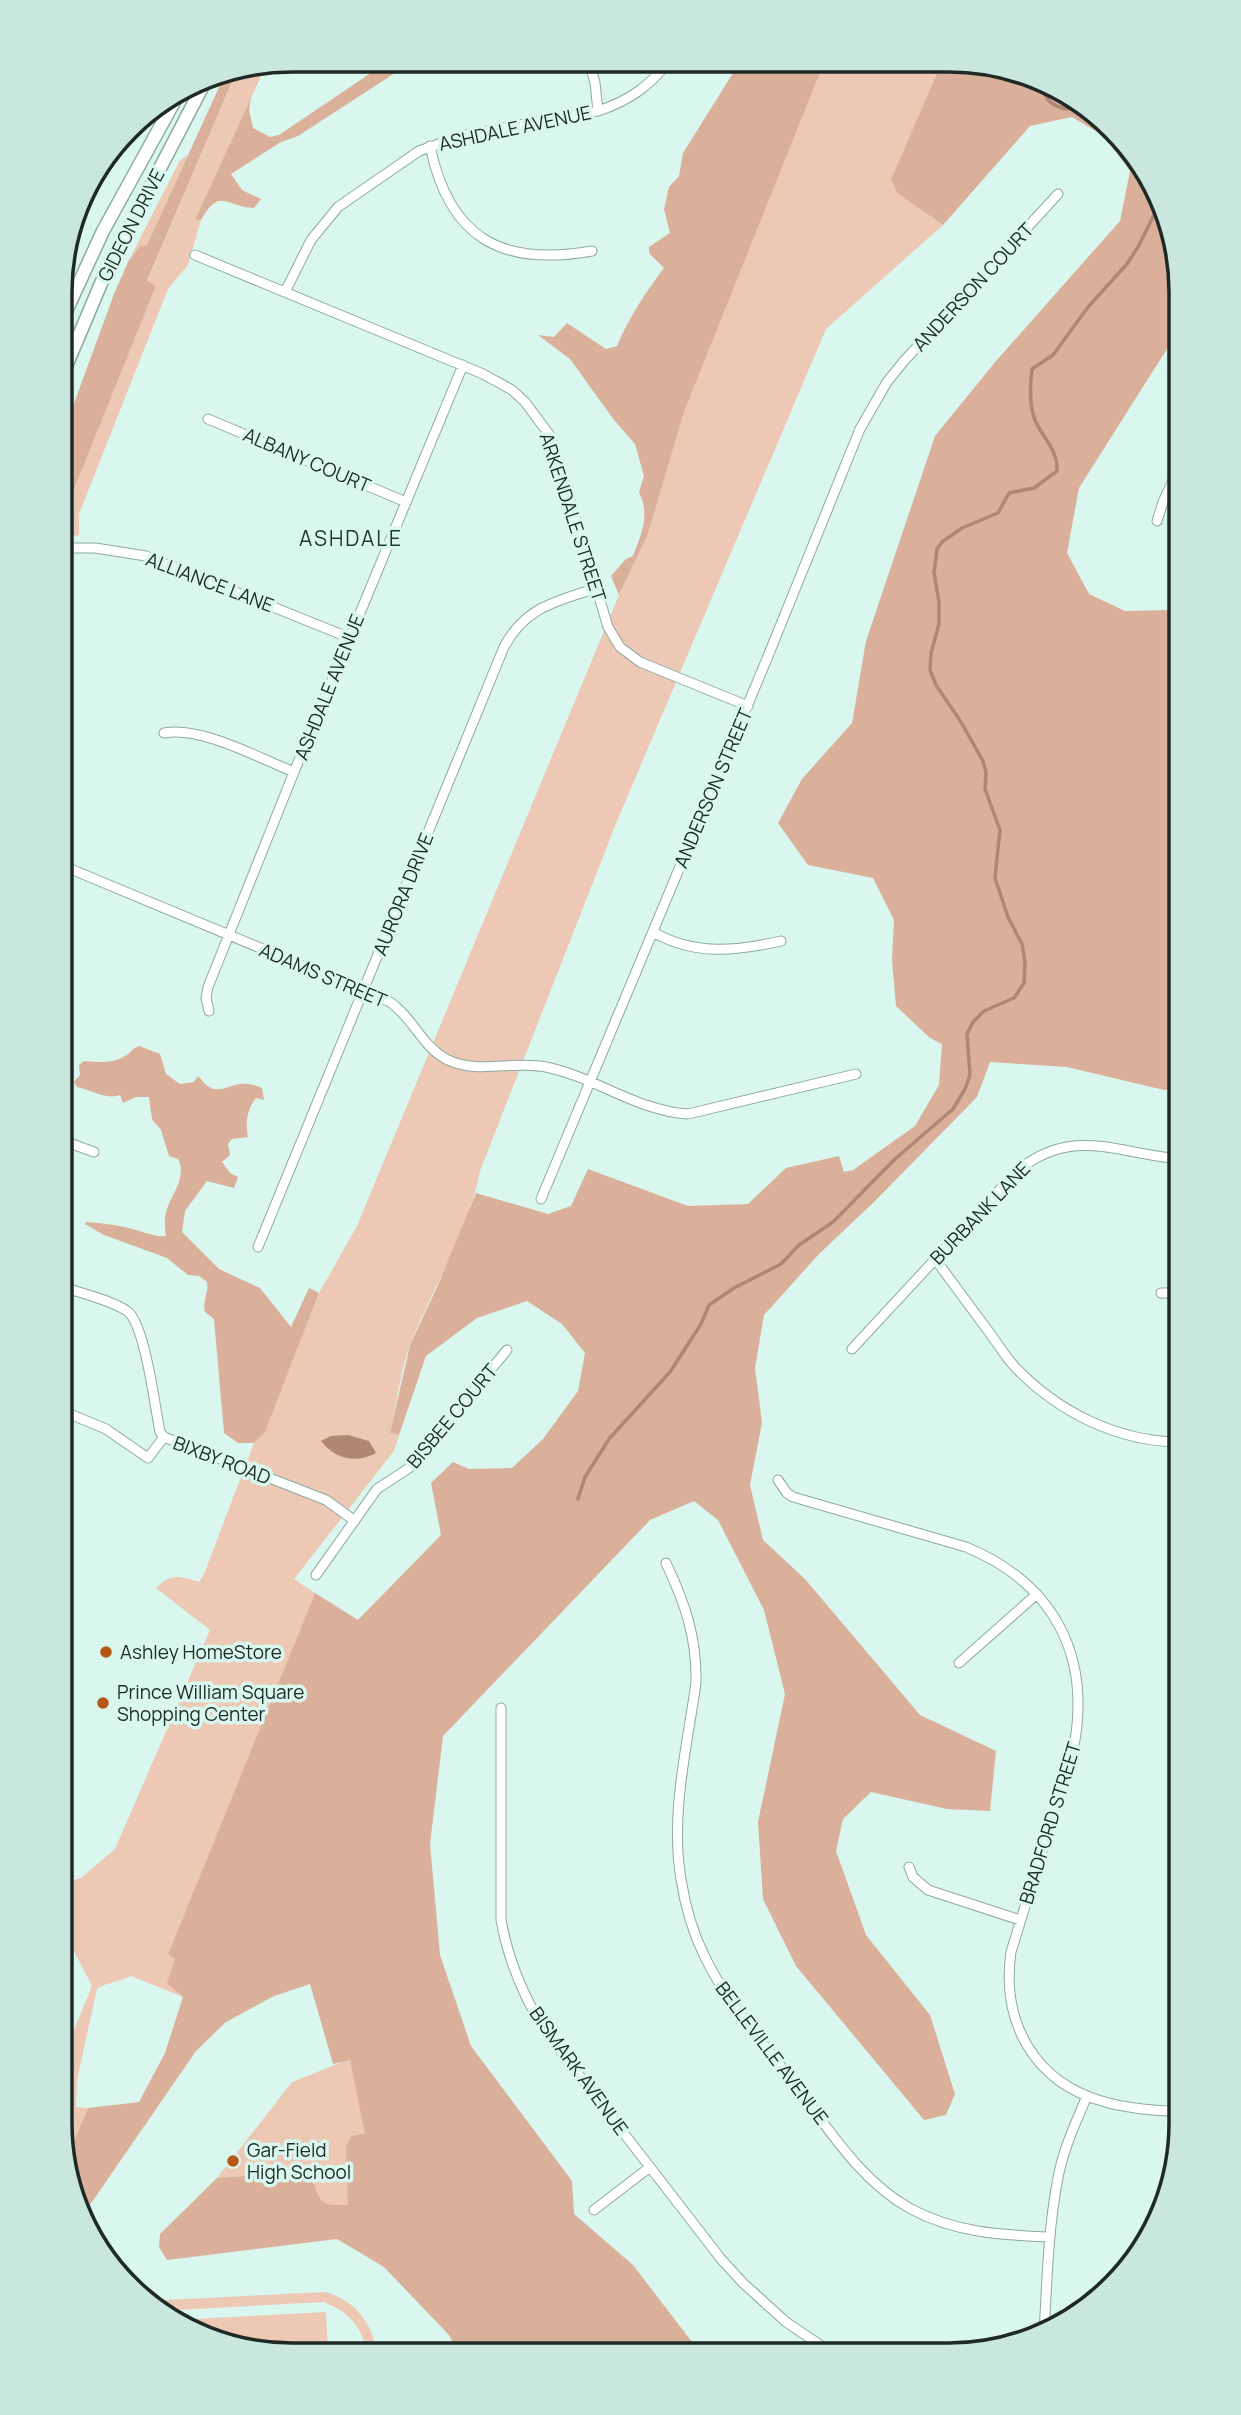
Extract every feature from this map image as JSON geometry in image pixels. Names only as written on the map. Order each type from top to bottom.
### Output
[{"type":"main road","name":"GIDEON DRIVE","points":[[72,352],[105,274],[200,92]]},
{"type":"main road","name":"GIDEON DRIVE","points":[[72,297],[103,231],[170,108]]},
{"type":"street","points":[[592,72],[598,111]]},
{"type":"street","name":"ASHDALE AVENUE","points":[[285,292],[311,240],[338,206],[374,180],[430,146],[464,135],[598,111],[631,98],[645,88],[659,72]]},
{"type":"street","points":[[430,146],[438,174],[457,215],[475,233],[512,251],[536,256],[564,256],[592,251]]},
{"type":"street","name":"ANDERSON COURT","points":[[888,380],[1058,194]]},
{"type":"street","name":"ARKENDALE STREET","points":[[195,255],[463,365],[512,390],[543,424],[556,450],[612,636],[629,655],[640,662],[748,706]]},
{"type":"street","name":"ASHDALE AVENUE","points":[[209,1011],[206,998],[208,987],[228,935],[463,365]]},
{"type":"street","name":"ANDERSON STREET","points":[[541,1199],[748,706],[860,429],[888,380]]},
{"type":"street","name":"ALBANY COURT","points":[[208,419],[406,502]]},
{"type":"street","points":[[1157,521],[1169,489]]},
{"type":"street","name":"ALLIANCE LANE","points":[[72,548],[95,548],[146,556],[171,564],[350,638]]},
{"type":"street","name":"AURORA DRIVE","points":[[258,1247],[508,639],[517,627],[538,609],[597,589]]},
{"type":"street","points":[[164,733],[175,731],[200,734],[294,772]]},
{"type":"street","name":"ADAMS STREET","points":[[72,871],[363,990],[401,1010],[433,1050],[456,1063],[472,1067],[509,1064],[537,1066],[565,1072],[662,1111],[688,1114],[856,1074]]},
{"type":"street","points":[[653,932],[677,944],[707,950],[752,948],[781,941]]},
{"type":"street","points":[[72,1144],[94,1152]]},
{"type":"street","name":"BURBANK LANE","points":[[852,1349],[1017,1171],[1045,1152],[1071,1145],[1097,1144],[1169,1158]]},
{"type":"street","points":[[935,1259],[1013,1365],[1044,1392],[1070,1411],[1111,1430],[1137,1437],[1169,1440]]},
{"type":"street","points":[[72,1290],[123,1309],[135,1319],[160,1432],[164,1437]]},
{"type":"street","points":[[1161,1293],[1169,1293]]},
{"type":"street","name":"BISBEE COURT","points":[[316,1575],[377,1489],[409,1468],[508,1350]]},
{"type":"street","name":"BIXBY ROAD","points":[[72,1415],[106,1429],[148,1458],[164,1437],[326,1500],[355,1521]]},
{"type":"street","name":"BRADFORD STREET","points":[[778,1480],[793,1497],[985,1555],[1004,1565],[1037,1594],[1059,1624],[1071,1653],[1078,1686],[1079,1708],[1074,1746],[1011,1952],[1008,1973],[1010,2004],[1016,2024],[1031,2052],[1058,2079],[1087,2096],[1122,2106],[1169,2111]]},
{"type":"street","name":"BELLEVILLE AVENUE","points":[[666,1563],[691,1623],[696,1662],[696,1683],[678,1824],[680,1877],[693,1929],[718,1982],[853,2160],[890,2195],[929,2218],[955,2227],[995,2235],[1050,2237]]},
{"type":"street","points":[[959,1663],[1037,1594]]},
{"type":"street","name":"BISMARK AVENUE","points":[[501,1708],[499,1898],[505,1943],[522,1989],[544,2030],[743,2283],[786,2322],[817,2343]]},
{"type":"street","points":[[909,1867],[914,1877],[928,1890],[1020,1920]]},
{"type":"street","points":[[1045,2322],[1050,2237],[1057,2182],[1063,2158],[1087,2096]]},
{"type":"street","points":[[594,2210],[650,2167]]},
{"type":"shaded area","points":[[372,72],[397,72],[298,136],[281,142],[231,174],[242,190],[261,199],[254,208],[219,201],[213,204],[201,220],[195,220],[251,98],[249,110],[253,128],[270,137],[279,135]]},
{"type":"shaded area","points":[[734,72],[820,72],[684,412],[648,534],[619,595],[611,576],[626,559],[633,556],[642,532],[644,516],[639,492],[644,476],[635,444],[614,420],[570,359],[538,335],[554,337],[567,323],[606,349],[617,346],[638,305],[664,268],[649,253],[649,247],[670,233],[664,209],[669,187],[679,176],[683,153]]},
{"type":"shaded area","points":[[820,72],[938,72],[891,179],[897,193],[943,225],[826,329],[617,821],[480,1171],[475,1194],[459,1237],[411,1342],[401,1375],[390,1433],[399,1435],[394,1451],[294,1579],[315,1593],[168,1954],[176,1959],[183,1997],[131,1976],[97,1989],[77,2080],[76,2107],[88,2108],[73,2143],[72,2035],[92,1986],[72,1947],[72,1881],[81,1878],[115,1849],[210,1630],[156,1588],[176,1577],[199,1582],[204,1574],[254,1443],[265,1432],[319,1293],[357,1226],[619,595],[648,534],[684,412]]},
{"type":"shaded area","points":[[938,72],[964,72],[1020,83],[1047,94],[1072,109],[1104,136],[1072,117],[1030,126],[943,225],[897,193],[891,179]]},
{"type":"shaded area","points":[[262,74],[196,219],[201,220],[188,265],[168,289],[79,514],[79,535],[72,536],[72,495],[156,286],[147,282],[233,79]]},
{"type":"shaded area","points":[[233,79],[147,281],[156,286],[72,495],[72,409],[128,262],[140,246],[147,245],[221,83]]},
{"type":"shaded area","points":[[1104,136],[1132,169],[1147,194],[1158,221],[1167,263],[1169,346],[1079,488],[1067,553],[1089,594],[1125,611],[1169,610],[1169,1090],[1067,1067],[990,1062],[977,1097],[819,1254],[764,1315],[755,1368],[762,1423],[750,1485],[763,1540],[805,1579],[920,1715],[996,1751],[990,1811],[947,1809],[871,1792],[843,1819],[836,1851],[866,1935],[930,2015],[955,2094],[946,2115],[924,2120],[796,1966],[763,1899],[758,1822],[785,1694],[764,1610],[718,1520],[694,1501],[650,1520],[443,1736],[430,1844],[440,1955],[471,2046],[572,2181],[574,2214],[633,2265],[693,2343],[453,2343],[449,2335],[384,2267],[337,2239],[167,2260],[159,2247],[160,2234],[217,2178],[244,2176],[307,2179],[315,2185],[322,2201],[348,2205],[346,2146],[351,2136],[365,2134],[350,2060],[333,2064],[310,1984],[274,1996],[226,2022],[196,2051],[88,2207],[79,2181],[73,2143],[88,2108],[139,2102],[165,2053],[183,1997],[167,1983],[175,1959],[168,1954],[315,1593],[358,1620],[441,1535],[431,1483],[453,1462],[469,1469],[512,1468],[543,1439],[578,1391],[585,1353],[562,1324],[527,1301],[477,1318],[426,1356],[399,1435],[390,1433],[410,1345],[476,1193],[548,1214],[571,1206],[588,1169],[688,1206],[748,1204],[786,1168],[839,1156],[844,1172],[853,1170],[915,1126],[939,1085],[942,1044],[930,1038],[896,1006],[892,960],[894,920],[873,878],[808,865],[778,823],[802,779],[852,723],[866,641],[935,436],[996,361],[1120,221],[1130,171]]},
{"type":"shaded area","points":[[188,155],[147,245],[140,246],[128,262],[180,160]]},
{"type":"shaded area","points":[[139,1046],[160,1054],[166,1074],[180,1084],[194,1082],[198,1076],[211,1088],[222,1089],[245,1084],[262,1088],[264,1100],[256,1098],[249,1112],[248,1137],[232,1139],[228,1144],[230,1155],[222,1162],[230,1173],[238,1177],[234,1188],[207,1181],[185,1211],[182,1232],[219,1269],[260,1288],[291,1327],[309,1288],[319,1293],[265,1432],[254,1443],[238,1443],[224,1433],[214,1319],[204,1308],[207,1282],[199,1276],[188,1275],[167,1258],[104,1235],[85,1224],[109,1224],[166,1236],[165,1216],[180,1180],[181,1166],[178,1159],[169,1156],[161,1130],[152,1119],[149,1097],[136,1097],[123,1103],[120,1095],[98,1094],[77,1087],[74,1082],[80,1075],[79,1065],[84,1061],[115,1060]]},
{"type":"shaded area","points":[[348,1435],[369,1441],[376,1453],[361,1458],[346,1458],[333,1452],[321,1441],[331,1436]]},
{"type":"shaded area","points":[[350,2059],[366,2135],[348,2192],[348,2205],[322,2201],[315,2185],[307,2179],[244,2176],[217,2178],[292,2082]]},
{"type":"shaded area","points":[[324,2292],[345,2300],[361,2314],[375,2343],[365,2343],[358,2328],[347,2315],[323,2302],[175,2310],[161,2300]]},
{"type":"shaded area","points":[[326,2312],[327,2343],[263,2341],[234,2336],[191,2319]]},
{"type":"waterway","points":[[1046,93],[1058,107],[1072,109]]},
{"type":"waterway","points":[[578,1499],[585,1477],[609,1439],[670,1372],[701,1324],[709,1305],[734,1288],[781,1264],[799,1245],[833,1222],[895,1159],[953,1109],[970,1075],[967,1034],[973,1022],[984,1011],[1014,998],[1024,983],[1022,944],[1008,917],[995,878],[1000,830],[985,789],[986,773],[983,761],[936,685],[930,670],[931,653],[939,624],[939,602],[934,573],[937,549],[942,542],[962,528],[998,513],[1009,493],[1034,488],[1057,471],[1053,451],[1033,414],[1030,395],[1032,369],[1053,355],[1088,307],[1127,264],[1155,213]]},
{"type":"place","name":"Ashley HomeStore","points":[[106,1652]]},
{"type":"place","name":"Prince William Square Shopping Center","points":[[103,1703]]},
{"type":"place","name":"Gar-Field High School","points":[[233,2161]]},
{"type":"district","name":"ASHDALE","points":[[351,538]]}]
